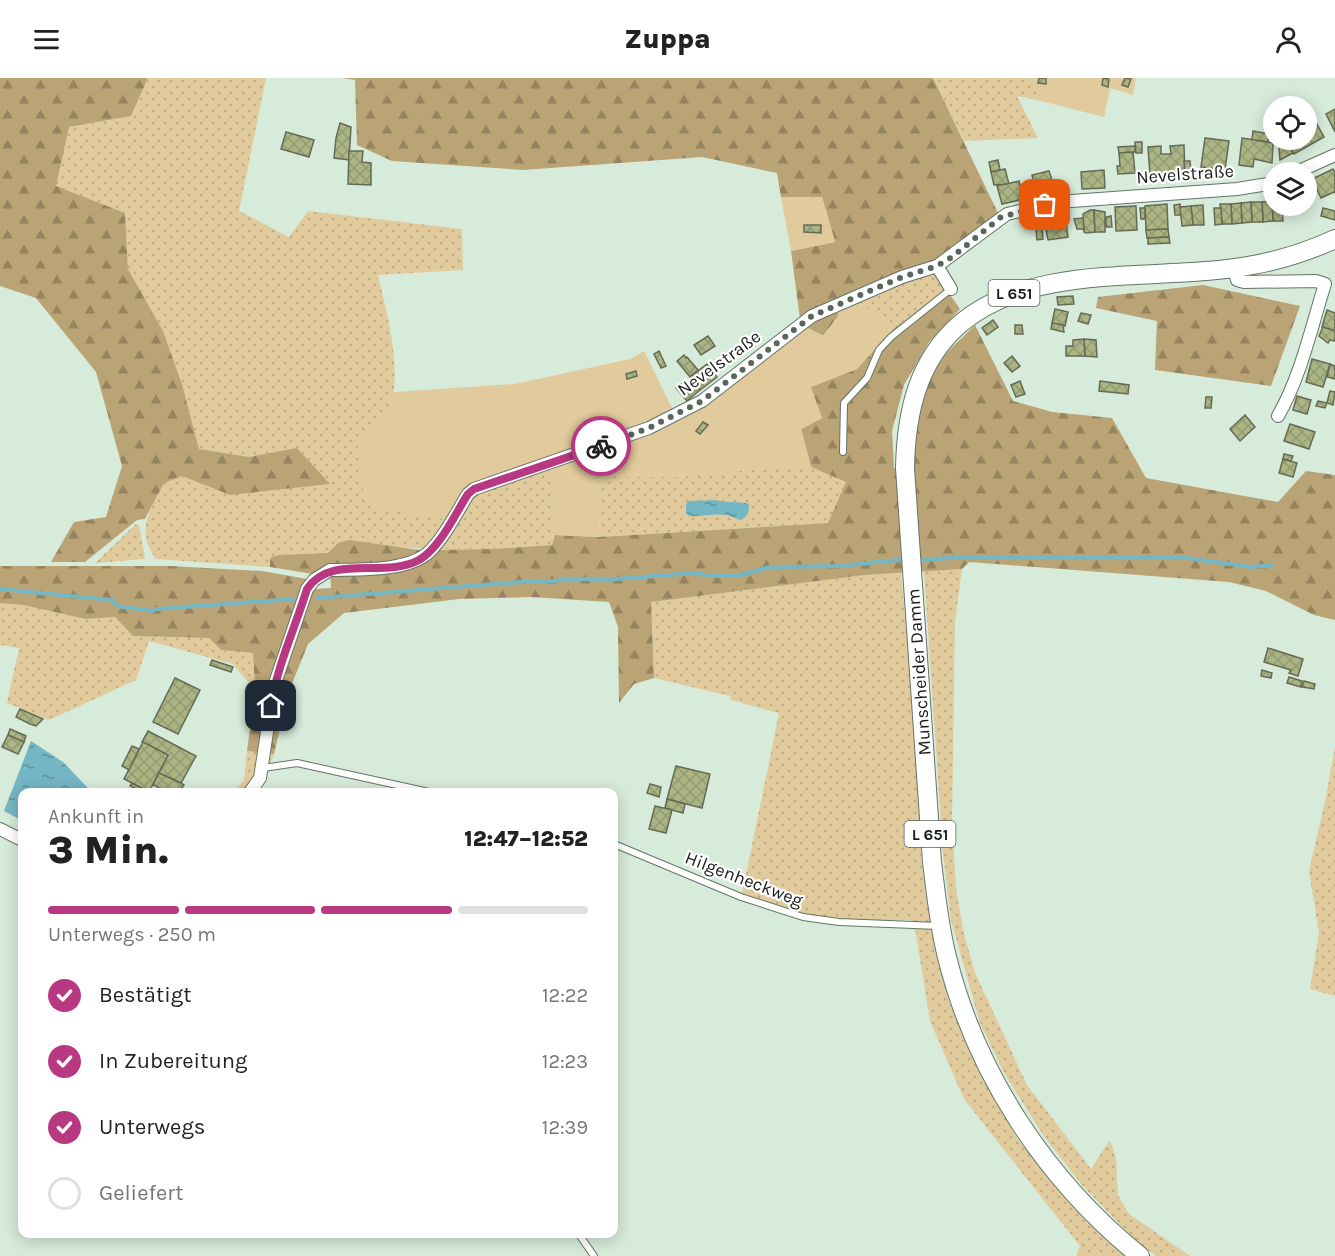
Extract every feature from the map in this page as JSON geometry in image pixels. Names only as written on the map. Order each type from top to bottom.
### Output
[{"type":"main road","name":"Munscheider Damm","points":[[1140,1256],[1088,1209],[1055,1172],[1026,1132],[977,1046],[960,1002],[940,926],[932,862],[905,468],[909,415],[919,381],[937,348],[952,331],[982,308],[1014,292],[1053,284],[1234,268],[1288,257],[1335,238]]},
{"type":"street","points":[[1317,163],[1335,155]]},
{"type":"street","name":"Nevelstraße","points":[[253,788],[260,778],[263,768],[274,686],[307,589],[321,574],[330,570],[400,566],[418,560],[435,545],[468,494],[474,489],[649,428],[702,401],[812,316],[902,277],[937,266],[952,257],[1001,217],[1058,202],[1238,189],[1263,185]]},
{"type":"street","points":[[937,266],[951,290]]},
{"type":"street","points":[[1234,268],[1238,280],[1244,282],[1316,281],[1325,284],[1296,377],[1286,403],[1278,416]]},
{"type":"street","points":[[0,829],[18,838]]},
{"type":"lane","points":[[843,452],[844,403],[867,378],[879,350],[891,337],[951,290]]},
{"type":"lane","points":[[263,768],[297,763],[411,788]]},
{"type":"lane","name":"Hilgenheckweg","points":[[618,846],[741,897],[803,917],[839,922],[940,926]]},
{"type":"lane","points":[[581,1238],[594,1256]]},
{"type":"shaded area","points":[[148,78],[266,78],[239,211],[289,237],[308,211],[462,229],[463,270],[378,275],[393,347],[394,385],[391,402],[385,415],[357,440],[449,520],[430,549],[338,543],[329,553],[278,555],[270,558],[270,567],[156,559],[146,538],[146,529],[150,511],[164,482],[182,476],[230,495],[297,449],[249,457],[199,449],[182,384],[163,331],[128,269],[125,213],[55,186],[69,127],[131,116]]},
{"type":"shaded area","points":[[933,78],[1034,78],[1037,100],[1017,96],[1038,138],[964,141]]},
{"type":"shaded area","points":[[1034,78],[1136,78],[1133,95],[1110,88],[1104,117],[1037,100]]},
{"type":"shaded area","points":[[781,197],[822,197],[835,242],[791,251]]},
{"type":"shaded area","points":[[934,263],[946,289],[891,331],[856,299]]},
{"type":"shaded area","points":[[856,299],[891,331],[857,369],[811,387],[822,418],[801,429],[811,467],[767,468],[679,477],[598,479],[600,537],[555,535],[554,476],[545,468],[721,393],[773,355],[806,327],[824,336],[839,315],[835,309]]},
{"type":"shaded area","points":[[644,351],[673,410],[648,426],[471,485],[449,520],[370,507],[363,491],[357,439],[385,415],[394,392],[515,384],[630,359]]},
{"type":"shaded area","points":[[811,467],[846,482],[829,523],[600,537],[598,480],[609,477],[679,477],[767,468]]},
{"type":"shaded area","points":[[545,468],[554,476],[555,535],[552,545],[493,549],[436,549],[477,490]]},
{"type":"shaded area","points":[[136,524],[139,525],[145,559],[95,563]]},
{"type":"shaded area","points":[[962,569],[955,622],[952,821],[956,888],[963,930],[975,973],[1027,1085],[1091,1169],[1110,1140],[1116,1158],[1118,1195],[1129,1214],[1190,1256],[1156,1256],[1134,1239],[1082,1185],[1043,1135],[1003,1071],[980,1023],[951,920],[943,852],[924,571]]},
{"type":"shaded area","points":[[901,573],[905,617],[908,621],[922,865],[935,950],[950,1004],[972,1054],[1016,1137],[1081,1215],[1126,1256],[1076,1256],[1080,1246],[964,1099],[930,1021],[916,934],[911,920],[846,920],[804,914],[742,894],[779,713],[731,700],[730,696],[654,678],[651,602],[865,575]]},
{"type":"shaded area","points":[[0,603],[23,605],[86,619],[116,617],[133,636],[209,638],[221,650],[253,653],[255,690],[233,664],[149,641],[136,680],[49,720],[7,703],[19,648],[0,645]]},
{"type":"shaded area","points":[[1335,746],[1335,996],[1310,989],[1319,933],[1309,871]]},
{"type":"shaded area","points":[[247,751],[274,754],[259,788],[237,788],[244,780]]},
{"type":"green space","points":[[0,78],[148,78],[131,116],[69,127],[56,186],[125,213],[128,269],[163,331],[182,384],[199,449],[249,457],[297,448],[330,484],[230,495],[182,476],[164,483],[145,519],[137,520],[85,562],[51,562],[74,522],[106,517],[122,466],[96,372],[36,298],[0,286]]},
{"type":"green space","points":[[343,78],[933,78],[998,213],[934,263],[835,309],[839,315],[823,336],[806,327],[800,319],[791,251],[835,242],[822,197],[781,197],[777,173],[702,157],[523,170],[392,161],[357,145],[355,80]]},
{"type":"green space","points":[[1203,285],[1300,306],[1271,386],[1155,370],[1157,321],[1096,308],[1098,297]]},
{"type":"green space","points":[[946,289],[960,309],[929,342],[904,385],[892,431],[894,468],[915,467],[915,438],[924,394],[945,355],[975,325],[1013,401],[1052,412],[1112,418],[1146,478],[1278,502],[1306,471],[1335,475],[1335,620],[1314,615],[1266,591],[1229,582],[969,562],[962,569],[865,575],[651,602],[654,678],[634,684],[619,703],[618,627],[609,602],[531,597],[459,599],[344,613],[308,644],[289,691],[274,754],[247,751],[255,690],[253,653],[221,650],[209,638],[133,636],[115,617],[86,619],[23,605],[0,603],[0,566],[171,566],[262,571],[307,579],[316,589],[331,588],[330,568],[313,574],[270,567],[270,558],[278,555],[328,553],[338,543],[349,540],[420,550],[493,549],[552,545],[555,535],[600,537],[828,523],[846,482],[811,467],[801,429],[822,418],[810,387],[857,369],[891,331]]},
{"type":"water","points":[[715,500],[749,504],[748,513],[741,519],[736,519],[722,515],[689,516],[686,512],[686,504],[689,501]]},
{"type":"water","points":[[31,741],[63,762],[87,787],[18,788],[18,818],[4,811]]},
{"type":"building","points":[[1039,78],[1046,78],[1046,84],[1038,83]]},
{"type":"building","points":[[1103,78],[1109,79],[1108,87],[1102,85]]},
{"type":"building","points":[[1125,78],[1131,79],[1128,87],[1122,85]]},
{"type":"building","points":[[1335,109],[1335,132],[1326,114]]},
{"type":"building","points":[[340,123],[351,127],[349,160],[334,158]]},
{"type":"building","points":[[1317,124],[1324,137],[1317,141]]},
{"type":"building","points":[[1253,131],[1263,133],[1263,141],[1252,140]]},
{"type":"building","points":[[286,132],[314,140],[309,157],[281,149]]},
{"type":"building","points":[[1205,138],[1229,141],[1225,170],[1201,167]]},
{"type":"building","points":[[1242,138],[1263,141],[1263,150],[1273,150],[1272,162],[1254,159],[1253,167],[1239,165]]},
{"type":"building","points":[[1135,142],[1142,142],[1142,153],[1136,153]]},
{"type":"building","points":[[1184,145],[1185,174],[1150,175],[1148,147],[1161,146],[1161,154],[1171,154],[1170,146]]},
{"type":"building","points":[[1135,146],[1135,152],[1119,153],[1118,147]]},
{"type":"building","points":[[1279,150],[1292,150],[1293,153],[1280,160]]},
{"type":"building","points":[[349,151],[363,151],[362,162],[371,163],[371,185],[348,184]]},
{"type":"building","points":[[1133,152],[1135,173],[1118,174],[1119,153]]},
{"type":"building","points":[[998,160],[1000,170],[991,172],[989,162]]},
{"type":"building","points":[[1184,161],[1190,161],[1191,171],[1185,171]]},
{"type":"building","points":[[1005,169],[1009,184],[994,185],[991,172]]},
{"type":"building","points":[[1333,169],[1335,193],[1321,198],[1317,190],[1317,177]]},
{"type":"building","points":[[1104,170],[1105,188],[1082,189],[1081,172]]},
{"type":"building","points":[[1049,171],[1055,189],[1036,193],[1032,175]]},
{"type":"building","points":[[1019,181],[1024,199],[1002,204],[997,186]]},
{"type":"building","points":[[1251,202],[1262,202],[1263,222],[1252,222]]},
{"type":"building","points":[[1251,202],[1252,222],[1242,223],[1241,203]]},
{"type":"building","points":[[1262,202],[1263,216],[1273,216],[1273,221],[1263,222]]},
{"type":"building","points":[[1241,203],[1242,223],[1232,224],[1231,204]]},
{"type":"building","points":[[1167,204],[1168,229],[1146,230],[1145,206]]},
{"type":"building","points":[[1180,204],[1181,215],[1175,215],[1174,205]]},
{"type":"building","points":[[1220,204],[1231,204],[1232,224],[1222,224]]},
{"type":"building","points":[[1203,205],[1204,225],[1193,225],[1191,206]]},
{"type":"building","points":[[1136,206],[1137,230],[1116,231],[1115,207]]},
{"type":"building","points":[[1191,206],[1193,225],[1182,226],[1180,207]]},
{"type":"building","points":[[1140,208],[1145,208],[1145,219],[1141,219]]},
{"type":"building","points":[[1214,208],[1221,208],[1222,224],[1215,225]]},
{"type":"building","points":[[1323,208],[1335,211],[1335,220],[1321,216]]},
{"type":"building","points":[[1094,210],[1095,232],[1086,233],[1084,232],[1083,214]]},
{"type":"building","points":[[1094,210],[1105,212],[1105,232],[1095,232]]},
{"type":"building","points":[[1111,216],[1112,227],[1106,227],[1106,217]]},
{"type":"building","points":[[1273,216],[1283,216],[1283,221],[1273,221]]},
{"type":"building","points":[[1083,218],[1084,229],[1077,229],[1074,219]]},
{"type":"building","points":[[1066,222],[1068,237],[1048,240],[1045,224]]},
{"type":"building","points":[[804,225],[821,225],[821,233],[804,232]]},
{"type":"building","points":[[1042,228],[1043,239],[1037,240],[1036,229]]},
{"type":"building","points":[[1168,229],[1169,237],[1147,238],[1146,230]]},
{"type":"building","points":[[1169,237],[1170,243],[1148,244],[1148,238]]},
{"type":"building","points":[[1073,296],[1074,304],[1058,305],[1057,297]]},
{"type":"building","points":[[1055,309],[1068,312],[1065,326],[1052,323]]},
{"type":"building","points":[[1327,310],[1335,313],[1335,331],[1322,327]]},
{"type":"building","points":[[1081,313],[1091,315],[1088,324],[1078,321]]},
{"type":"building","points":[[993,320],[998,327],[987,335],[982,328]]},
{"type":"building","points":[[1052,323],[1063,325],[1064,332],[1051,329]]},
{"type":"building","points":[[1015,325],[1022,325],[1023,334],[1015,334]]},
{"type":"building","points":[[1323,327],[1335,331],[1335,341],[1330,340],[1328,343],[1319,336]]},
{"type":"building","points":[[708,336],[715,346],[701,355],[694,345]]},
{"type":"building","points":[[1084,339],[1096,340],[1097,357],[1085,356]]},
{"type":"building","points":[[1084,339],[1085,356],[1066,356],[1066,346],[1073,346],[1073,340]]},
{"type":"building","points":[[659,351],[666,366],[661,368],[654,354]]},
{"type":"building","points":[[684,355],[698,370],[690,377],[677,361]]},
{"type":"building","points":[[1012,356],[1020,366],[1012,372],[1004,363]]},
{"type":"building","points":[[1312,359],[1330,364],[1323,387],[1306,382]]},
{"type":"building","points":[[707,364],[717,377],[700,390],[690,377]]},
{"type":"building","points":[[1330,364],[1335,366],[1335,379],[1327,377]]},
{"type":"building","points":[[636,371],[637,376],[627,379],[626,374]]},
{"type":"building","points":[[692,380],[700,390],[687,401],[676,388]]},
{"type":"building","points":[[1020,381],[1025,394],[1016,397],[1011,385]]},
{"type":"building","points":[[1100,381],[1129,385],[1128,394],[1099,391]]},
{"type":"building","points":[[1330,391],[1335,392],[1333,405],[1327,403]]},
{"type":"building","points":[[1297,396],[1311,400],[1307,414],[1293,410]]},
{"type":"building","points":[[1206,397],[1212,397],[1211,408],[1205,408]]},
{"type":"building","points":[[1318,401],[1327,403],[1325,408],[1316,406]]},
{"type":"building","points":[[1245,415],[1255,427],[1240,441],[1230,429]]},
{"type":"building","points":[[703,422],[708,425],[700,434],[696,431]]},
{"type":"building","points":[[1290,424],[1315,432],[1309,449],[1284,441]]},
{"type":"building","points":[[1284,454],[1293,456],[1291,461],[1283,459]]},
{"type":"building","points":[[1283,459],[1297,463],[1293,477],[1279,473]]},
{"type":"building","points":[[1268,648],[1303,659],[1298,676],[1289,673],[1291,670],[1264,662]]},
{"type":"building","points":[[212,660],[233,667],[231,672],[210,665]]},
{"type":"building","points":[[1262,670],[1272,673],[1271,678],[1261,676]]},
{"type":"building","points":[[1289,677],[1302,681],[1301,687],[1287,683]]},
{"type":"building","points":[[175,678],[200,690],[178,734],[153,722]]},
{"type":"building","points":[[1304,681],[1315,684],[1314,689],[1302,687]]},
{"type":"building","points":[[20,709],[43,719],[36,726],[30,724],[16,717]]},
{"type":"building","points":[[10,729],[26,736],[24,742],[8,735]]},
{"type":"building","points":[[148,731],[196,756],[181,783],[159,773],[168,755],[142,742]]},
{"type":"building","points":[[8,735],[24,742],[18,754],[2,747]]},
{"type":"building","points":[[143,742],[168,755],[151,788],[141,788],[124,779]]},
{"type":"building","points":[[132,746],[139,749],[129,770],[122,766]]},
{"type":"building","points":[[676,766],[710,774],[702,808],[667,799]]},
{"type":"building","points":[[159,773],[184,785],[182,788],[159,788],[153,785]]},
{"type":"building","points":[[132,783],[141,788],[135,788],[130,786]]},
{"type":"building","points":[[650,784],[661,787],[659,797],[647,793]]},
{"type":"building","points":[[667,799],[685,804],[683,813],[665,808]]},
{"type":"building","points":[[655,806],[672,810],[666,833],[649,829]]},
{"type":"waterway","points":[[917,560],[971,557],[1187,558],[1252,567],[1272,565]]},
{"type":"waterway","points":[[317,598],[560,579],[616,579],[694,573],[712,576],[740,575],[770,567],[841,566],[906,559]]},
{"type":"waterway","points":[[0,589],[112,600],[117,606],[152,611],[294,599]]},
{"type":"way so far","points":[[601,446],[649,428],[702,401],[812,316],[902,277],[937,266],[952,257],[1001,217],[1045,205]]},
{"type":"route","points":[[271,706],[274,686],[307,589],[321,574],[330,570],[400,566],[418,560],[435,545],[468,494],[474,489],[601,446]]}]
